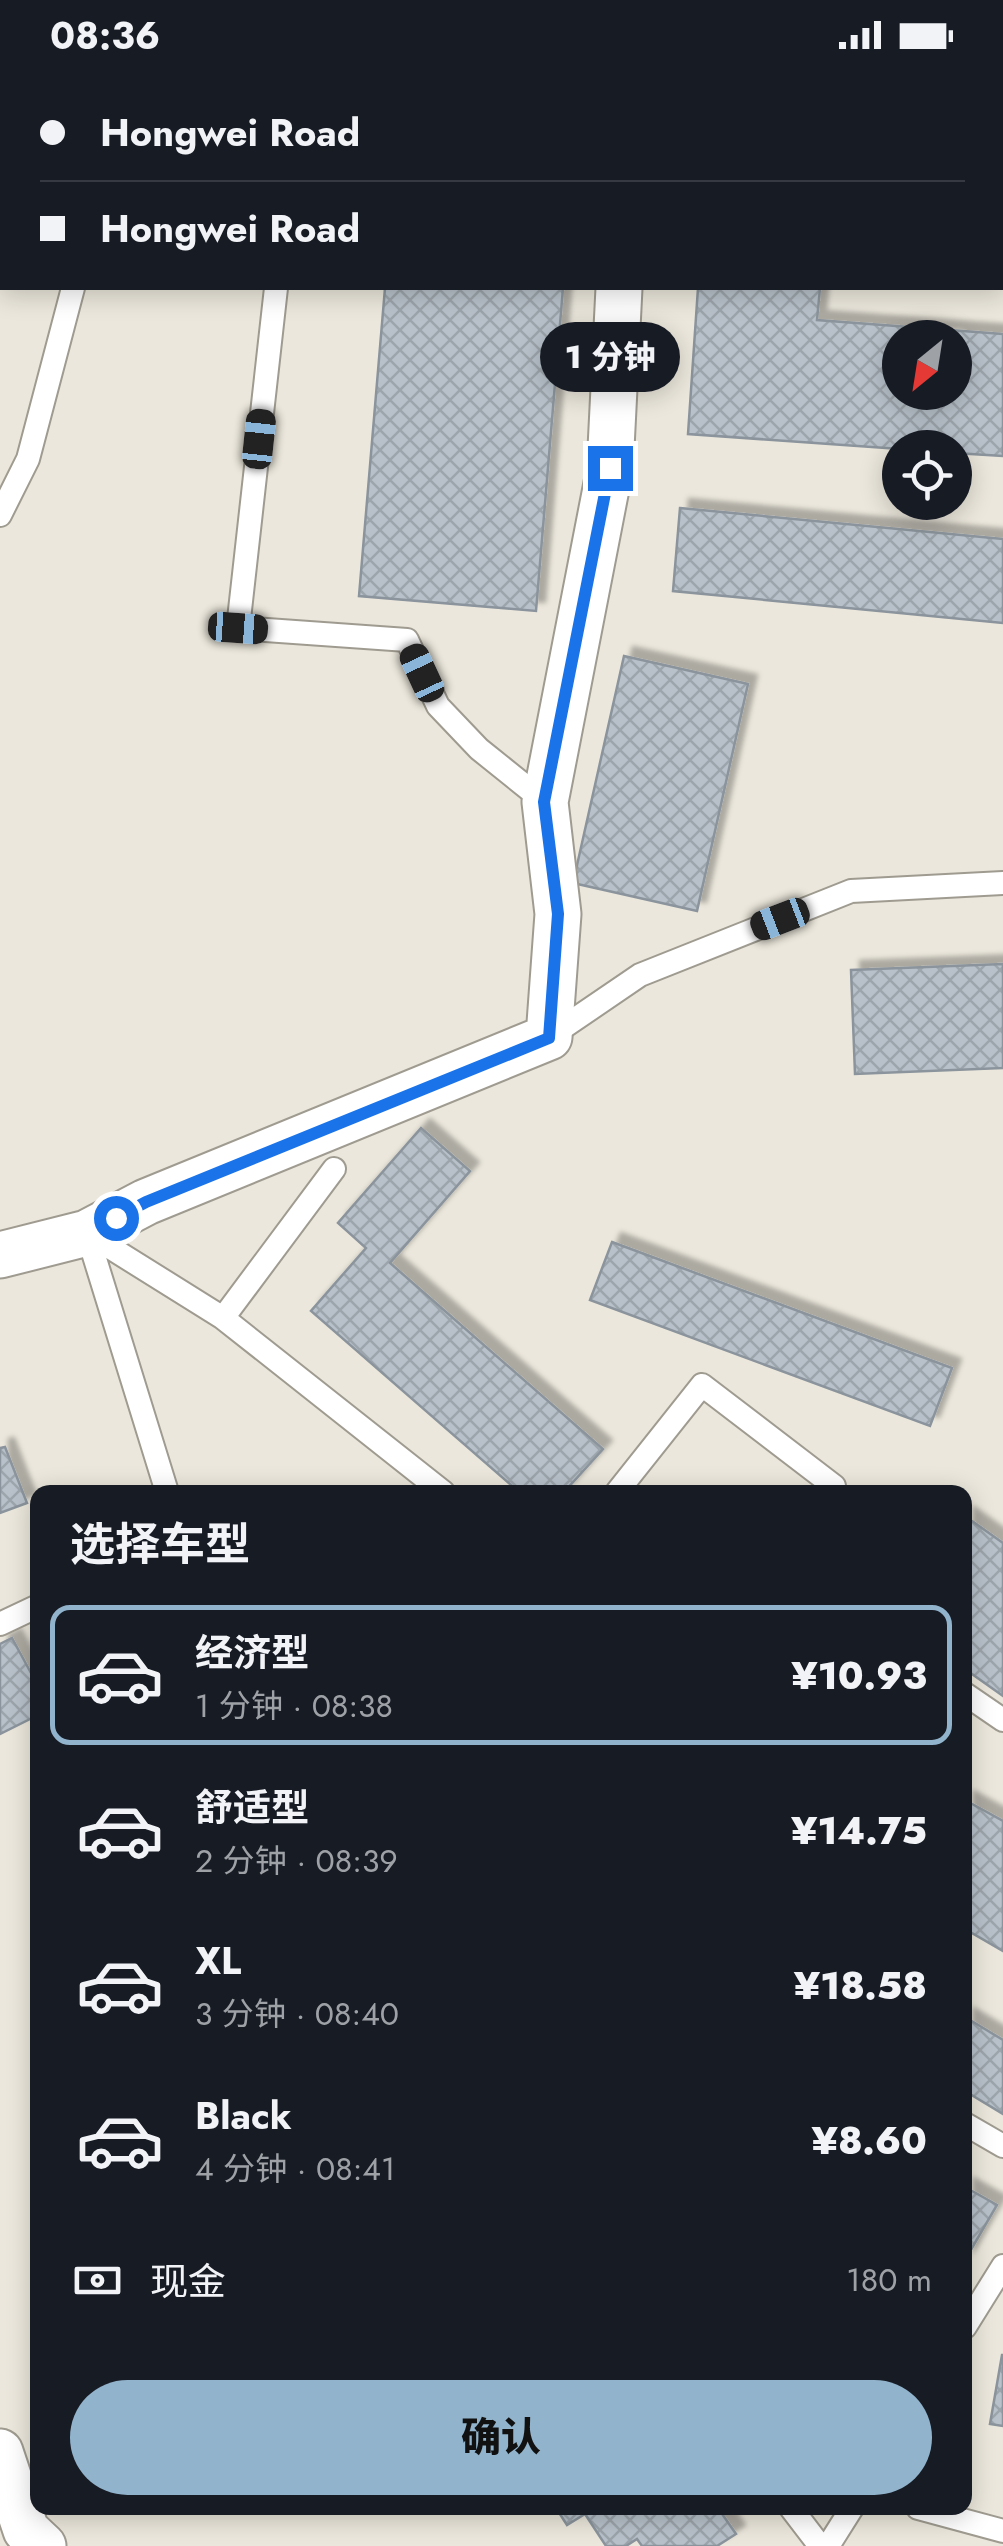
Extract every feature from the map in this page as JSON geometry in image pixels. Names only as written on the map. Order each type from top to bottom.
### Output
[{"type":"street","points":[[0,1255],[87,1233],[146,1202],[549,1038],[558,914],[544,802],[610,468],[619,290]]},
{"type":"street","points":[[0,2452],[26,2530],[43,2546]]},
{"type":"lane","points":[[0,515],[28,459],[72,290]]},
{"type":"lane","points":[[276,290],[238,628],[408,640],[438,706],[479,750],[544,802]]},
{"type":"lane","points":[[549,1038],[640,975],[851,891],[1003,884]]},
{"type":"lane","points":[[223,1318],[334,1169]]},
{"type":"lane","points":[[87,1233],[223,1318],[434,1485]]},
{"type":"lane","points":[[87,1233],[165,1485]]},
{"type":"lane","points":[[623,1485],[702,1385],[833,1485]]},
{"type":"lane","points":[[0,1624],[30,1610]]},
{"type":"lane","points":[[972,1699],[1003,1720]]},
{"type":"lane","points":[[972,2128],[1003,2146]]},
{"type":"lane","points":[[972,2316],[1003,2266]]},
{"type":"lane","points":[[796,2515],[820,2546]]},
{"type":"lane","points":[[828,2546],[848,2515]]},
{"type":"lane","points":[[944,2515],[1003,2531]]},
{"type":"building","points":[[385,290],[563,290],[536,611],[359,596]]},
{"type":"building","points":[[698,290],[820,290],[817,320],[882,325],[882,410],[972,410],[972,332],[1003,334],[1003,456],[972,454],[972,430],[882,430],[882,448],[688,434]]},
{"type":"building","points":[[680,508],[1003,539],[1003,623],[673,591]]},
{"type":"building","points":[[624,656],[748,684],[697,911],[573,883]]},
{"type":"building","points":[[1003,964],[1003,1068],[855,1074],[851,970]]},
{"type":"building","points":[[421,1128],[470,1171],[390,1263],[603,1449],[570,1485],[511,1485],[311,1311],[366,1248],[338,1223]]},
{"type":"building","points":[[612,1242],[952,1368],[930,1426],[590,1300]]},
{"type":"building","points":[[5,1447],[27,1503],[0,1513],[0,1448]]},
{"type":"building","points":[[972,1521],[1003,1543],[1003,1696],[972,1674]]},
{"type":"building","points":[[12,1638],[30,1671],[30,1719],[0,1734],[0,1644]]},
{"type":"building","points":[[972,1804],[1003,1821],[1003,1951],[972,1933]]},
{"type":"building","points":[[972,2021],[1003,2040],[1003,2114],[972,2095]]},
{"type":"building","points":[[972,2191],[997,2205],[972,2248]]},
{"type":"building","points":[[1003,2355],[1003,2426],[990,2424]]},
{"type":"building","points":[[561,2515],[583,2515],[567,2525]]},
{"type":"building","points":[[586,2515],[723,2515],[736,2534],[717,2546],[642,2546],[637,2539],[626,2546],[606,2546]]},
{"type":"route","points":[[116,1218],[146,1202],[549,1038],[558,914],[544,802],[610,468]]}]
